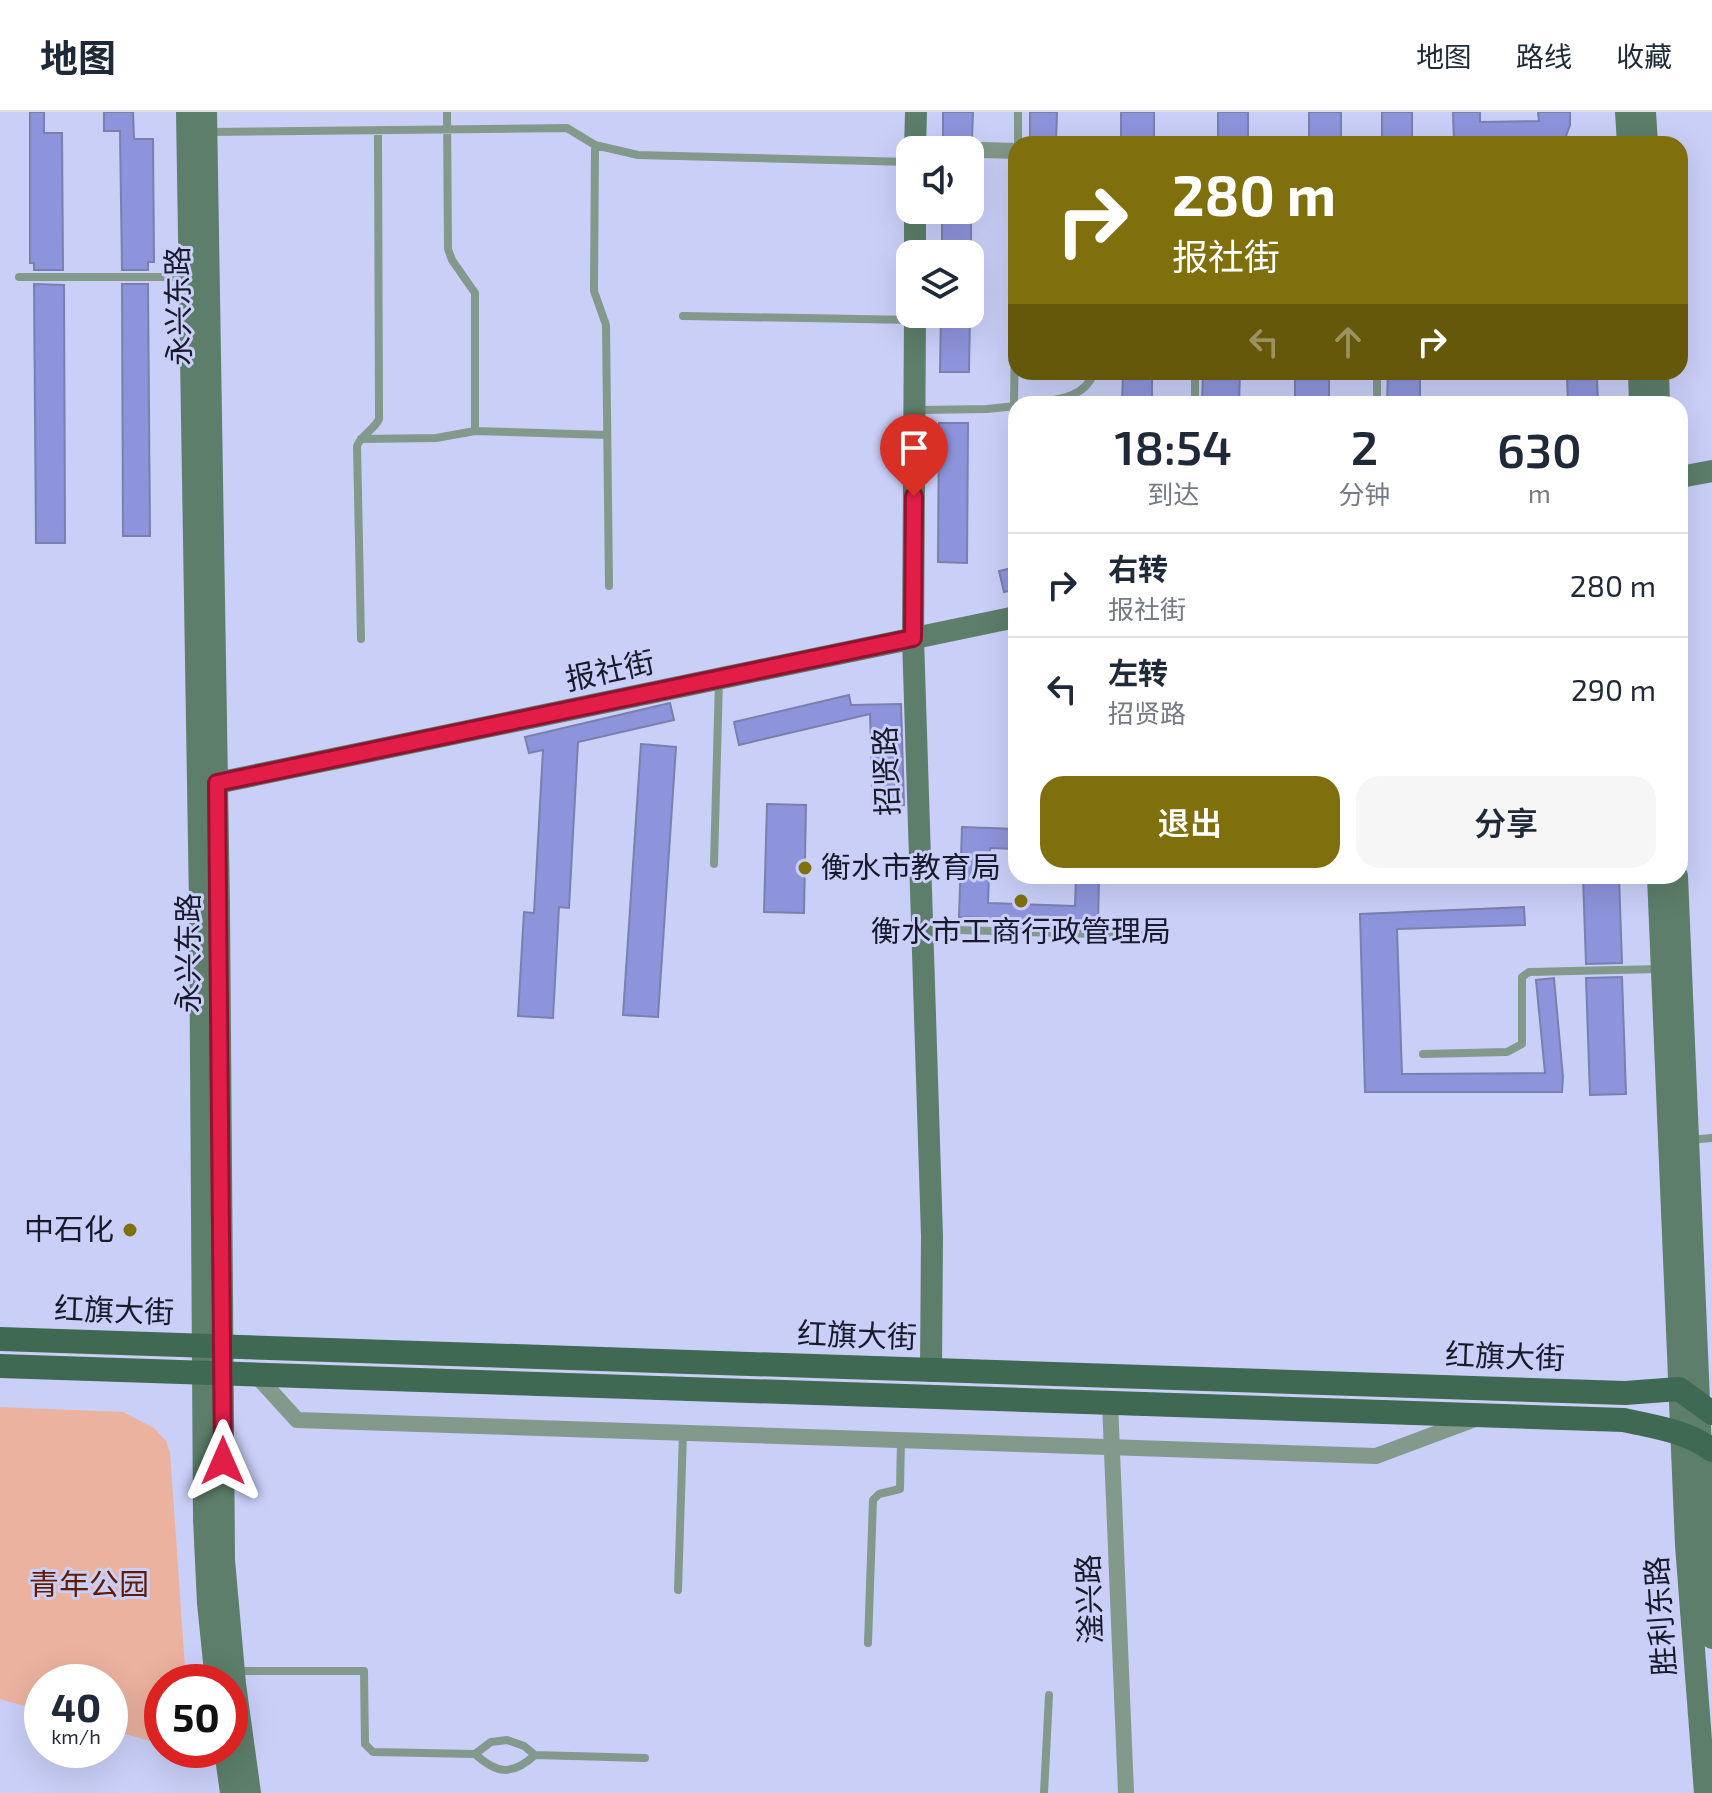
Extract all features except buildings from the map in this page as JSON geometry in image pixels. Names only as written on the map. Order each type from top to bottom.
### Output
[{"type":"main road","name":"永兴东路","points":[[187,112],[200,905],[212,1347]]},
{"type":"main road","points":[[915,136],[916,112]]},
{"type":"main road","points":[[1626,112],[1628,136]]},
{"type":"main road","points":[[1645,112],[1646,136]]},
{"type":"main road","name":"永兴东路","points":[[206,122],[217,783],[212,1373],[205,1560],[223,1664]]},
{"type":"main road","name":"招贤路","points":[[915,328],[913,638],[932,1236],[931,1371]]},
{"type":"main road","points":[[1688,476],[1712,471]]},
{"type":"main road","name":"报社街","points":[[217,783],[1008,619]]},
{"type":"main road","points":[[1658,884],[1661,969],[1700,1413]]},
{"type":"main road","points":[[1677,884],[1700,1413]]},
{"type":"main road","name":"红旗大街","points":[[0,1339],[1625,1393],[1700,1413]]},
{"type":"main road","name":"红旗大街","points":[[0,1366],[1624,1420],[1700,1413]]},
{"type":"main road","name":"胜利东路","points":[[1700,1413],[1712,1638]]},
{"type":"main road","name":"胜利东路","points":[[1700,1413],[1686,1545],[1705,1793]]},
{"type":"main road","points":[[228,1768],[231,1793]]},
{"type":"main road","name":"永兴东路","points":[[245,1768],[250,1793]]},
{"type":"street","points":[[984,152],[1008,151]]},
{"type":"street","points":[[256,1375],[297,1420],[1376,1456],[1485,1415]]},
{"type":"street","name":"滏兴路","points":[[1110,1403],[1126,1793]]},
{"type":"lane","points":[[447,112],[448,249],[475,293],[475,431]]},
{"type":"lane","points":[[1018,112],[1018,136]]},
{"type":"lane","points":[[206,122],[378,130],[567,128],[595,145],[638,155],[896,154]]},
{"type":"lane","points":[[361,639],[357,446],[374,430],[379,419],[378,130]]},
{"type":"lane","points":[[595,145],[594,291],[606,325],[609,586]]},
{"type":"lane","points":[[19,277],[190,277]]},
{"type":"lane","points":[[683,316],[896,317]]},
{"type":"lane","points":[[1070,396],[1080,392],[1091,380]]},
{"type":"lane","points":[[914,410],[1008,407]]},
{"type":"lane","points":[[361,439],[436,438],[475,431],[607,435]]},
{"type":"lane","points":[[714,864],[719,679]]},
{"type":"lane","points":[[921,929],[1166,936]]},
{"type":"lane","points":[[1423,1054],[1507,1052],[1522,1044],[1522,977],[1529,972],[1661,969]]},
{"type":"lane","points":[[1687,1140],[1712,1138]]},
{"type":"lane","points":[[678,1590],[683,1433]]},
{"type":"lane","points":[[868,1643],[873,1500],[879,1494],[900,1489],[901,1440]]},
{"type":"lane","points":[[248,1676],[364,1671],[365,1744],[373,1752],[475,1754],[493,1767],[510,1770],[517,1769],[535,1755]]},
{"type":"lane","points":[[1044,1793],[1049,1695]]},
{"type":"lane","points":[[475,1754],[491,1742],[507,1740],[524,1746],[535,1755],[645,1758]]},
{"type":"green space","name":"青年公园","points":[[0,1407],[123,1412],[154,1428],[166,1441],[170,1452],[185,1664],[144,1664],[144,1739],[128,1735],[128,1664],[24,1664],[24,1706],[0,1699]]},
{"type":"place","name":"衡水市教育局","points":[[805,868]]},
{"type":"place","name":"衡水市工商行政管理局","points":[[1021,901]]},
{"type":"place","name":"中石化","points":[[130,1230]]},
{"type":"route","points":[[223,1461],[217,783],[913,638],[914,496]]}]
